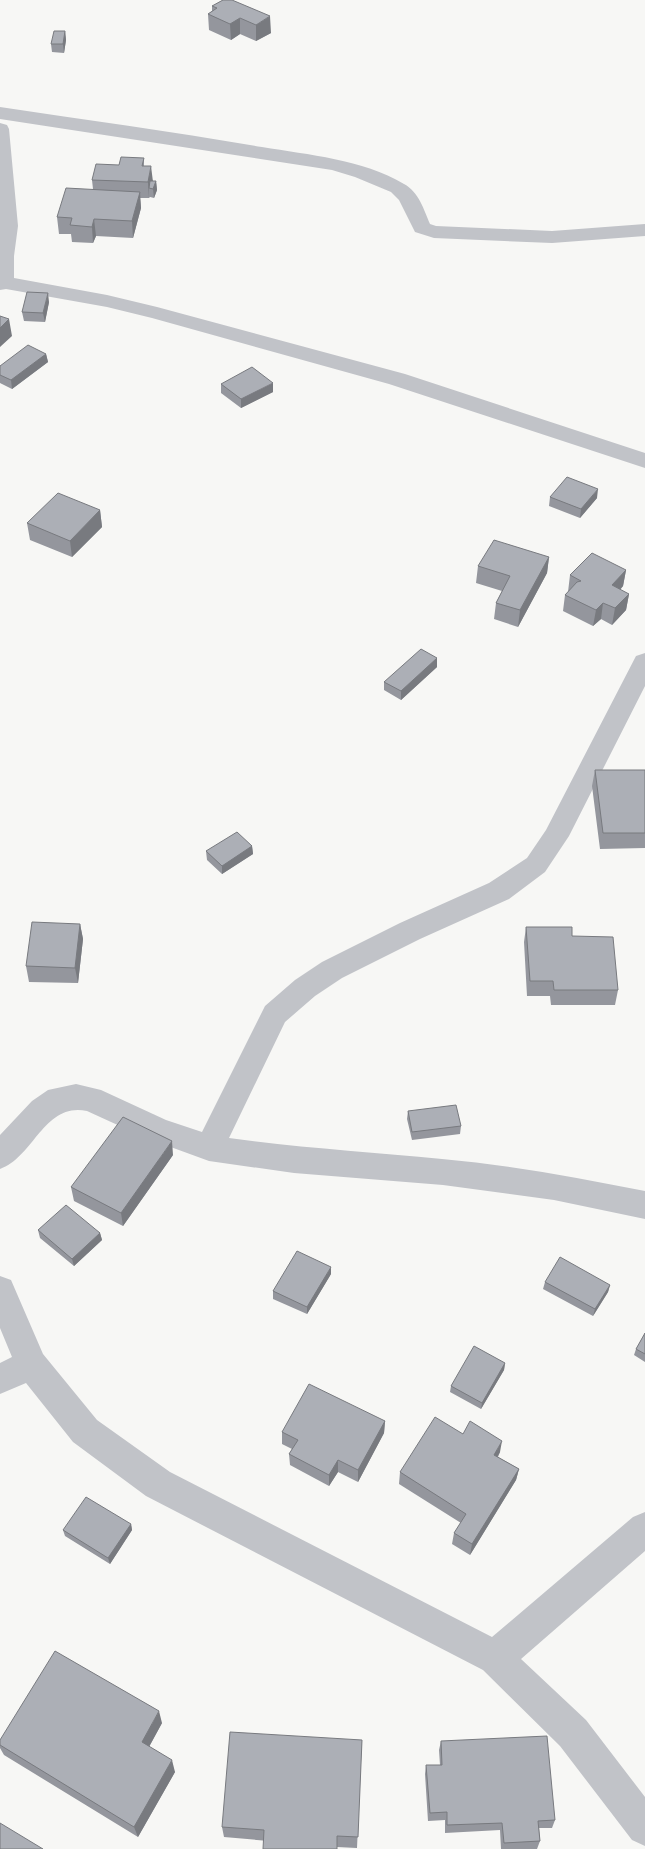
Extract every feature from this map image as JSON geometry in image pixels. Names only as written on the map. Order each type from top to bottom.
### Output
[{"type":"street","points":[[0,113],[232,148],[334,165],[362,172],[398,188],[408,197],[422,228],[434,232],[552,236],[645,230]]},
{"type":"street","points":[[0,128],[8,226],[2,283],[107,301],[157,313],[397,379],[645,461]]},
{"type":"street","points":[[209,1148],[276,1014],[305,988],[332,970],[410,931],[499,891],[536,865],[556,836],[645,662]]},
{"type":"street","points":[[0,1156],[42,1110],[58,1098],[76,1096],[91,1099],[156,1129],[209,1148],[294,1160],[443,1172],[554,1187],[645,1205]]},
{"type":"street","points":[[0,1290],[31,1364],[85,1431],[158,1484],[495,1658],[573,1733],[645,1827]]},
{"type":"street","points":[[0,1379],[31,1364]]},
{"type":"street","points":[[495,1658],[645,1529]]},
{"type":"building","points":[[223,0],[232,0],[270,16],[256,25],[240,18],[230,24],[208,14],[217,8],[212,6]]},
{"type":"building","points":[[54,31],[65,31],[63,44],[51,44]]},
{"type":"building","points":[[121,157],[144,158],[142,166],[151,166],[148,182],[92,180],[96,164],[119,165]]},
{"type":"building","points":[[150,181],[156,181],[153,189],[149,188]]},
{"type":"building","points":[[66,188],[140,192],[132,221],[94,219],[92,227],[70,225],[72,218],[57,217]]},
{"type":"building","points":[[27,292],[48,293],[43,313],[22,312]]},
{"type":"building","points":[[0,316],[9,319],[0,328]]},
{"type":"building","points":[[28,345],[46,354],[11,380],[0,375],[0,366]]},
{"type":"building","points":[[252,367],[273,383],[241,399],[221,384]]},
{"type":"building","points":[[567,477],[598,489],[581,509],[550,497]]},
{"type":"building","points":[[58,493],[100,510],[70,541],[27,523]]},
{"type":"building","points":[[494,540],[549,557],[520,610],[496,603],[510,576],[478,566]]},
{"type":"building","points":[[592,553],[626,570],[612,585],[629,594],[615,608],[603,603],[596,610],[565,595],[577,582],[581,581],[570,575]]},
{"type":"building","points":[[421,649],[437,658],[401,691],[384,682]]},
{"type":"building","points":[[595,770],[645,770],[645,833],[603,833]]},
{"type":"building","points":[[237,832],[252,846],[222,866],[206,851]]},
{"type":"building","points":[[32,922],[80,924],[75,968],[26,966]]},
{"type":"building","points":[[526,927],[572,927],[572,936],[613,937],[618,990],[554,990],[553,981],[530,981]]},
{"type":"building","points":[[456,1105],[461,1126],[412,1132],[408,1111]]},
{"type":"building","points":[[123,1117],[172,1141],[121,1213],[71,1187]]},
{"type":"building","points":[[66,1205],[100,1233],[72,1259],[38,1230]]},
{"type":"building","points":[[297,1251],[331,1267],[307,1307],[273,1291]]},
{"type":"building","points":[[560,1257],[610,1285],[595,1309],[545,1282]]},
{"type":"building","points":[[645,1333],[645,1354],[636,1349]]},
{"type":"building","points":[[474,1346],[505,1363],[482,1403],[451,1386]]},
{"type":"building","points":[[309,1384],[385,1421],[358,1470],[338,1460],[329,1475],[289,1454],[298,1440],[282,1432]]},
{"type":"building","points":[[435,1417],[463,1434],[470,1421],[502,1441],[494,1455],[519,1469],[472,1544],[454,1533],[466,1514],[400,1472]]},
{"type":"building","points":[[86,1497],[131,1524],[108,1558],[63,1530]]},
{"type":"building","points":[[55,1651],[159,1711],[142,1742],[172,1760],[134,1827],[0,1745],[0,1740]]},
{"type":"building","points":[[230,1732],[362,1740],[358,1837],[337,1836],[337,1849],[263,1849],[264,1830],[222,1827]]},
{"type":"building","points":[[547,1736],[555,1820],[538,1821],[540,1841],[504,1843],[502,1823],[447,1825],[447,1812],[430,1813],[426,1765],[442,1765],[441,1741]]},
{"type":"building","points":[[0,1823],[43,1849],[0,1849]]}]
